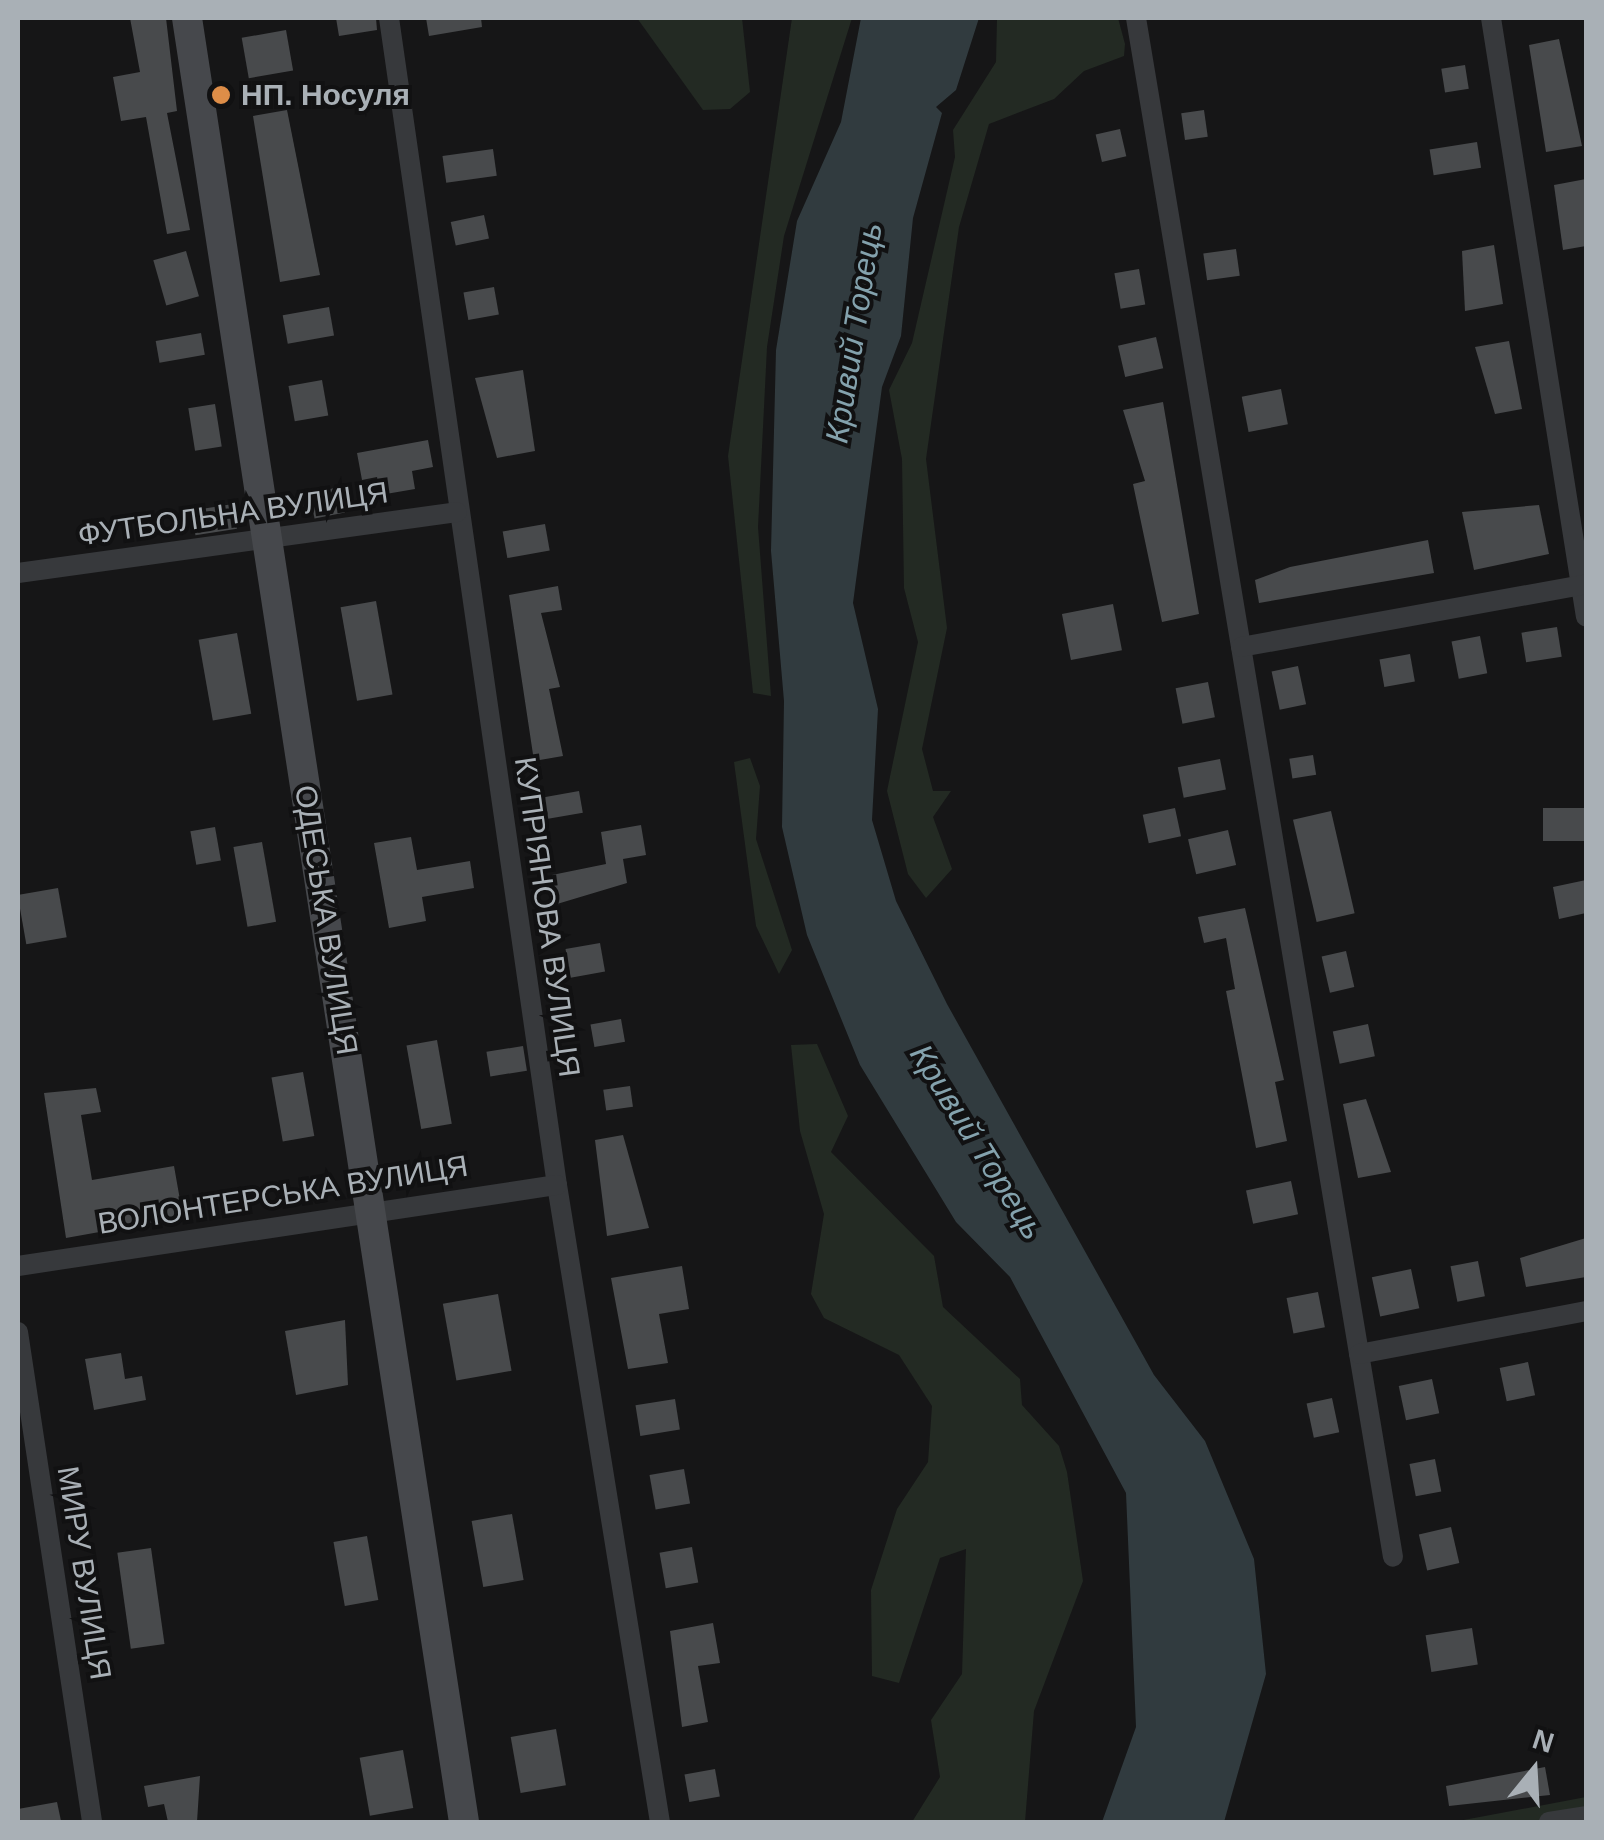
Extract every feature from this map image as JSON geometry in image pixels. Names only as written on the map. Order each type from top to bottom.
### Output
[{"type":"street","name":"ОДЕСЬКА ВУЛИЦЯ","points":[[188,18],[464,1822]]},
{"type":"street","name":"КУПРІЯНОВА ВУЛИЦЯ","points":[[389,18],[556,1185],[660,1822]]},
{"type":"street","points":[[1136,18],[1393,1557]]},
{"type":"street","points":[[1492,18],[1584,584],[1586,618]]},
{"type":"street","name":"ФУТБОЛЬНА ВУЛИЦЯ","points":[[18,574],[266,543],[457,512]]},
{"type":"street","points":[[1241,647],[1584,584]]},
{"type":"street","name":"ВОЛОНТЕРСЬКА ВУЛИЦЯ","points":[[18,1266],[556,1185]]},
{"type":"street","points":[[1359,1354],[1586,1312]]},
{"type":"street","name":"МИРУ ВУЛИЦЯ","points":[[18,1332],[92,1822]]},
{"type":"street","points":[[1550,1822],[1586,1816]]},
{"type":"shaded area","points":[[637,18],[742,18],[750,92],[730,109],[703,110]]},
{"type":"shaded area","points":[[792,18],[852,18],[784,236],[767,347],[758,527],[771,696],[753,693],[728,456]]},
{"type":"shaded area","points":[[997,18],[1118,18],[1125,44],[1124,56],[1084,71],[1054,99],[989,124],[959,227],[926,459],[947,628],[922,749],[933,791],[951,791],[933,817],[952,869],[926,898],[908,874],[887,791],[918,642],[904,588],[902,459],[889,390],[912,343],[955,157],[953,130],[996,62]]},
{"type":"shaded area","points":[[750,758],[760,786],[756,839],[792,950],[779,974],[756,926],[734,762]]},
{"type":"shaded area","points":[[817,1044],[848,1116],[831,1152],[934,1256],[943,1307],[1020,1379],[1022,1405],[1059,1446],[1067,1472],[1083,1581],[1034,1711],[1025,1822],[912,1822],[940,1777],[931,1720],[962,1674],[966,1549],[940,1558],[899,1683],[872,1676],[871,1590],[897,1509],[928,1462],[932,1406],[899,1355],[824,1318],[811,1294],[824,1214],[800,1131],[791,1045]]},
{"type":"shaded area","points":[[1586,1797],[1586,1822],[1453,1822]]},
{"type":"water","name":"Кривий Торець","points":[[861,18],[979,18],[956,90],[936,107],[942,113],[913,218],[901,336],[882,387],[853,603],[878,709],[872,820],[896,901],[947,1004],[1154,1375],[1205,1441],[1254,1559],[1266,1674],[1224,1822],[1102,1822],[1136,1727],[1126,1493],[1010,1277],[956,1222],[860,1065],[807,935],[782,827],[784,701],[771,551],[776,350],[797,221],[841,122]]},
{"type":"building","points":[[130,18],[166,18],[177,111],[167,113],[190,230],[167,234],[146,117],[121,121],[113,77],[140,72]]},
{"type":"building","points":[[336,18],[376,18],[377,30],[339,36]]},
{"type":"building","points":[[426,18],[481,18],[482,27],[429,36]]},
{"type":"building","points":[[286,30],[293,70],[249,78],[242,38]]},
{"type":"building","points":[[1559,39],[1582,146],[1546,152],[1529,45]]},
{"type":"building","points":[[1465,65],[1469,89],[1445,92],[1441,69]]},
{"type":"building","points":[[287,110],[320,275],[280,282],[253,116]]},
{"type":"building","points":[[1204,110],[1208,137],[1185,140],[1181,113]]},
{"type":"building","points":[[1120,129],[1126,156],[1102,162],[1096,135]]},
{"type":"building","points":[[1477,142],[1481,168],[1434,175],[1430,150]]},
{"type":"building","points":[[493,149],[497,176],[446,183],[442,156]]},
{"type":"building","points":[[1586,179],[1586,246],[1563,250],[1554,185]]},
{"type":"building","points":[[484,215],[489,238],[456,246],[451,222]]},
{"type":"building","points":[[1494,245],[1503,304],[1465,311],[1462,251]]},
{"type":"building","points":[[1236,249],[1240,276],[1207,280],[1203,254]]},
{"type":"building","points":[[186,251],[199,296],[166,306],[153,260]]},
{"type":"building","points":[[1139,269],[1145,304],[1121,309],[1114,273]]},
{"type":"building","points":[[494,287],[499,315],[468,320],[463,292]]},
{"type":"building","points":[[329,307],[334,336],[288,344],[283,315]]},
{"type":"building","points":[[201,333],[205,355],[160,363],[156,341]]},
{"type":"building","points":[[1156,337],[1163,368],[1125,377],[1118,346]]},
{"type":"building","points":[[1509,341],[1522,409],[1495,414],[1475,347]]},
{"type":"building","points":[[523,370],[535,451],[497,458],[475,378]]},
{"type":"building","points":[[322,380],[328,415],[295,421],[289,386]]},
{"type":"building","points":[[1281,389],[1288,424],[1249,432],[1242,397]]},
{"type":"building","points":[[1163,402],[1199,614],[1162,622],[1133,484],[1145,481],[1123,410]]},
{"type":"building","points":[[215,404],[222,446],[195,451],[188,408]]},
{"type":"building","points":[[428,440],[433,467],[412,471],[415,489],[380,495],[377,477],[362,480],[357,453]]},
{"type":"building","points":[[340,487],[345,513],[315,518],[310,493]]},
{"type":"building","points":[[233,504],[237,529],[195,535],[192,511]]},
{"type":"building","points":[[1539,505],[1549,554],[1474,570],[1462,512]]},
{"type":"building","points":[[545,524],[550,551],[507,558],[503,531]]},
{"type":"building","points":[[1428,540],[1434,573],[1259,603],[1255,580],[1290,567]]},
{"type":"building","points":[[558,586],[562,610],[541,613],[560,687],[549,689],[563,756],[534,761],[509,595]]},
{"type":"building","points":[[376,601],[392,695],[357,701],[341,607]]},
{"type":"building","points":[[1113,604],[1122,650],[1071,660],[1062,614]]},
{"type":"building","points":[[1557,627],[1562,657],[1526,662],[1521,633]]},
{"type":"building","points":[[237,633],[251,714],[213,721],[199,640]]},
{"type":"building","points":[[1480,636],[1487,673],[1459,679],[1452,642]]},
{"type":"building","points":[[1410,654],[1415,682],[1384,687],[1379,659]]},
{"type":"building","points":[[1298,666],[1306,704],[1280,710],[1272,672]]},
{"type":"building","points":[[1208,682],[1215,717],[1182,724],[1176,688]]},
{"type":"building","points":[[1313,755],[1316,775],[1292,779],[1289,759]]},
{"type":"building","points":[[1220,759],[1226,789],[1184,798],[1178,767]]},
{"type":"building","points":[[579,791],[583,813],[539,820],[536,799]]},
{"type":"building","points":[[1175,808],[1181,836],[1149,843],[1143,815]]},
{"type":"building","points":[[1543,808],[1586,808],[1586,841],[1543,841]]},
{"type":"building","points":[[1331,811],[1355,913],[1317,922],[1293,820]]},
{"type":"building","points":[[641,825],[646,855],[623,859],[627,883],[557,904],[552,875],[606,864],[601,832]]},
{"type":"building","points":[[215,827],[221,860],[196,865],[190,831]]},
{"type":"building","points":[[1228,830],[1236,865],[1196,874],[1188,839]]},
{"type":"building","points":[[411,837],[417,870],[470,861],[474,888],[422,897],[426,921],[389,928],[374,843]]},
{"type":"building","points":[[262,842],[276,922],[248,927],[233,847]]},
{"type":"building","points":[[1586,880],[1586,913],[1559,919],[1553,887]]},
{"type":"building","points":[[58,888],[67,937],[26,944],[18,895]]},
{"type":"building","points":[[1245,908],[1284,1080],[1275,1082],[1287,1141],[1256,1148],[1226,991],[1235,989],[1226,938],[1204,943],[1198,917]]},
{"type":"building","points":[[600,943],[605,972],[571,978],[566,949]]},
{"type":"building","points":[[1346,951],[1354,987],[1330,993],[1322,957]]},
{"type":"building","points":[[621,1019],[625,1042],[594,1047],[590,1024]]},
{"type":"building","points":[[1368,1024],[1375,1056],[1340,1064],[1333,1031]]},
{"type":"building","points":[[437,1040],[452,1124],[421,1129],[406,1045]]},
{"type":"building","points":[[523,1046],[527,1071],[490,1076],[486,1052]]},
{"type":"building","points":[[303,1072],[314,1136],[283,1142],[271,1078]]},
{"type":"building","points":[[630,1086],[633,1107],[606,1111],[603,1090]]},
{"type":"building","points":[[96,1088],[101,1112],[81,1115],[92,1180],[174,1166],[183,1217],[66,1238],[44,1093]]},
{"type":"building","points":[[1366,1099],[1391,1172],[1358,1178],[1343,1104]]},
{"type":"building","points":[[623,1135],[649,1228],[607,1236],[595,1140]]},
{"type":"building","points":[[1291,1181],[1298,1214],[1253,1224],[1246,1191]]},
{"type":"building","points":[[1586,1238],[1586,1277],[1526,1287],[1520,1258]]},
{"type":"building","points":[[1478,1261],[1485,1296],[1457,1302],[1451,1266]]},
{"type":"building","points":[[682,1266],[689,1309],[659,1314],[668,1363],[628,1369],[611,1278]]},
{"type":"building","points":[[1411,1269],[1419,1308],[1380,1316],[1372,1277]]},
{"type":"building","points":[[1318,1292],[1325,1327],[1293,1333],[1287,1298]]},
{"type":"building","points":[[498,1294],[512,1371],[456,1381],[443,1304]]},
{"type":"building","points":[[345,1320],[348,1385],[296,1395],[285,1331]]},
{"type":"building","points":[[121,1353],[125,1379],[142,1376],[146,1400],[94,1410],[85,1359]]},
{"type":"building","points":[[1528,1362],[1535,1395],[1507,1401],[1500,1368]]},
{"type":"building","points":[[1432,1379],[1439,1413],[1406,1420],[1399,1386]]},
{"type":"building","points":[[1332,1398],[1339,1432],[1314,1438],[1307,1403]]},
{"type":"building","points":[[675,1399],[680,1430],[640,1436],[635,1405]]},
{"type":"building","points":[[1435,1459],[1441,1491],[1416,1496],[1409,1464]]},
{"type":"building","points":[[684,1469],[690,1503],[656,1510],[650,1475]]},
{"type":"building","points":[[512,1514],[524,1580],[483,1587],[472,1521]]},
{"type":"building","points":[[1451,1527],[1459,1563],[1427,1570],[1419,1534]]},
{"type":"building","points":[[367,1536],[378,1600],[345,1606],[334,1542]]},
{"type":"building","points":[[692,1547],[698,1582],[666,1588],[660,1553]]},
{"type":"building","points":[[151,1548],[164,1644],[131,1649],[117,1553]]},
{"type":"building","points":[[713,1623],[720,1663],[698,1666],[708,1722],[682,1727],[670,1631]]},
{"type":"building","points":[[1472,1628],[1478,1665],[1431,1672],[1426,1635]]},
{"type":"building","points":[[556,1729],[566,1785],[521,1793],[511,1737]]},
{"type":"building","points":[[403,1750],[413,1808],[370,1816],[360,1758]]},
{"type":"building","points":[[1545,1767],[1550,1795],[1449,1806],[1446,1786]]},
{"type":"building","points":[[715,1769],[720,1797],[689,1802],[684,1774]]},
{"type":"building","points":[[200,1776],[197,1822],[168,1822],[164,1804],[148,1807],[144,1786]]},
{"type":"building","points":[[57,1802],[61,1821],[18,1822],[18,1809]]},
{"type":"place","name":"НП. Носуля","points":[[221,95]]}]
